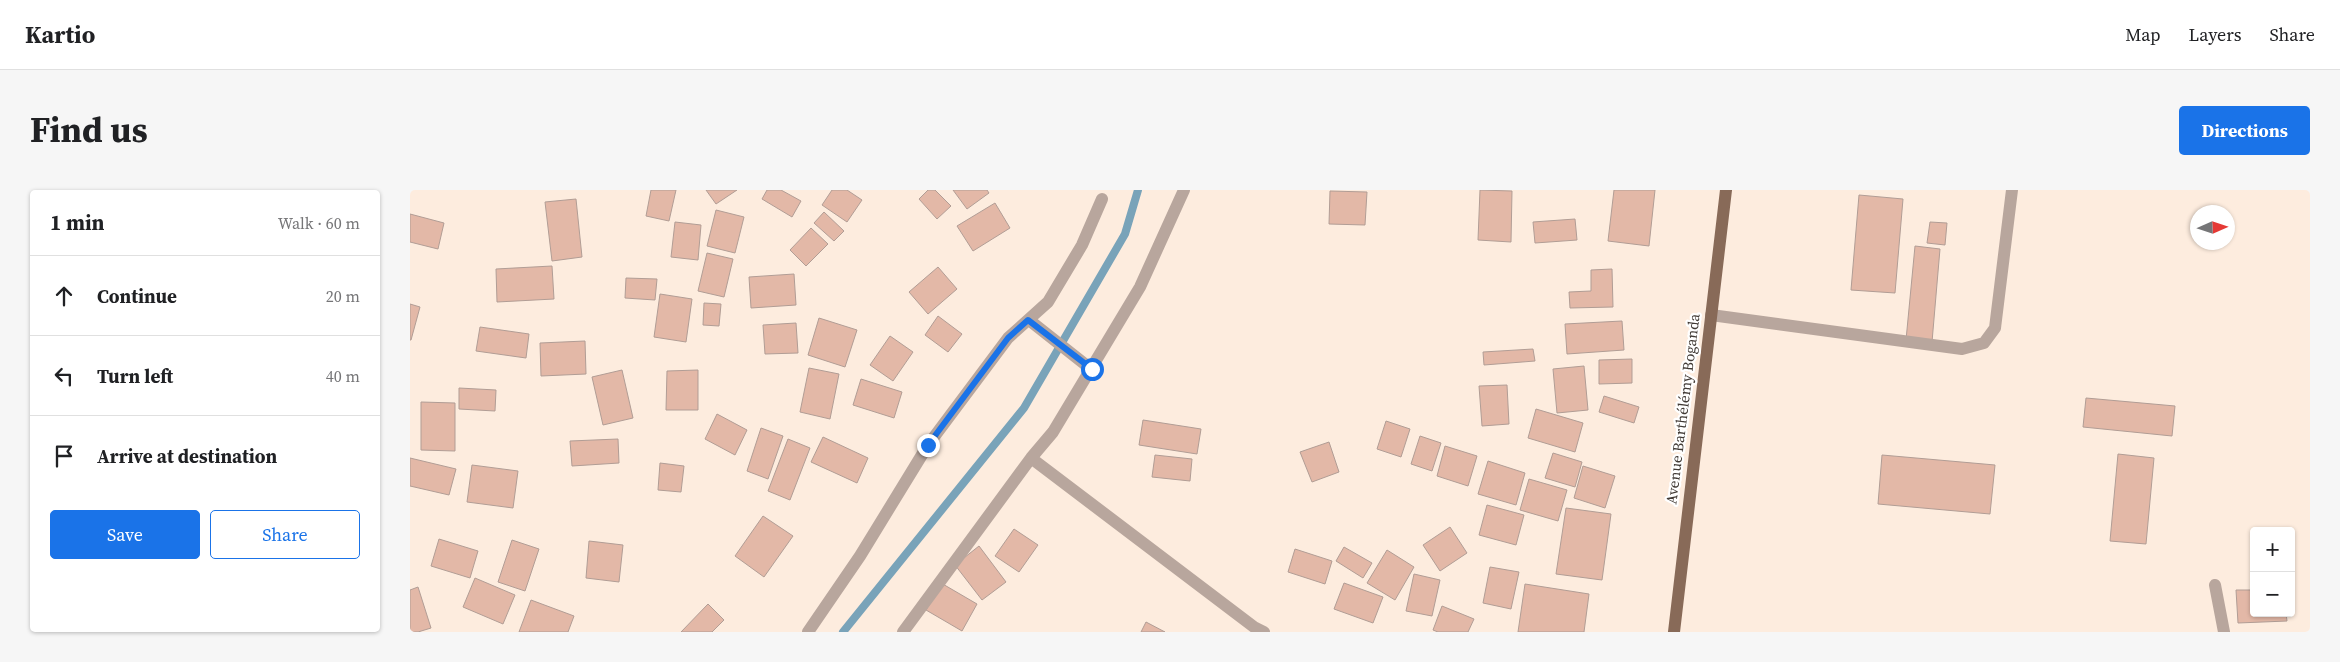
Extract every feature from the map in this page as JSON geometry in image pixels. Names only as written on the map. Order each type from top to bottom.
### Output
[{"type":"main road","name":"Avenue Barthélémy Boganda","points":[[1674,632],[1726,190]]},
{"type":"street","points":[[903,632],[1031,458],[1053,432],[1140,286],[1184,190]]},
{"type":"street","points":[[1711,315],[1962,349],[1984,343],[1995,328],[2012,190]]},
{"type":"street","points":[[808,632],[860,556],[928,445],[1008,338],[1048,302],[1082,245],[1102,199]]},
{"type":"street","points":[[1028,320],[1092,369]]},
{"type":"street","points":[[1031,458],[1254,628],[1264,632]]},
{"type":"street","points":[[2216,585],[2224,632]]},
{"type":"building","points":[[651,190],[676,190],[669,221],[646,216]]},
{"type":"building","points":[[706,190],[737,190],[716,204]]},
{"type":"building","points":[[767,190],[781,190],[801,201],[792,217],[762,199]]},
{"type":"building","points":[[832,190],[847,190],[862,200],[847,222],[822,205]]},
{"type":"building","points":[[928,190],[935,190],[951,206],[937,219],[919,199]]},
{"type":"building","points":[[953,190],[987,190],[989,193],[967,209]]},
{"type":"building","points":[[1480,190],[1512,191],[1511,242],[1478,240]]},
{"type":"building","points":[[1614,190],[1655,190],[1649,246],[1608,241]]},
{"type":"building","points":[[1330,191],[1367,192],[1365,225],[1329,224]]},
{"type":"building","points":[[1859,195],[1903,199],[1895,293],[1851,290]]},
{"type":"building","points":[[576,199],[582,257],[552,261],[545,202]]},
{"type":"building","points":[[995,203],[1010,228],[973,251],[957,226]]},
{"type":"building","points":[[716,210],[744,217],[735,253],[707,246]]},
{"type":"building","points":[[824,212],[844,231],[834,241],[814,223]]},
{"type":"building","points":[[410,214],[444,223],[438,249],[410,242]]},
{"type":"building","points":[[1575,219],[1577,240],[1535,243],[1533,222]]},
{"type":"building","points":[[675,222],[701,225],[698,260],[671,257]]},
{"type":"building","points":[[1930,222],[1947,223],[1945,245],[1927,243]]},
{"type":"building","points":[[811,228],[828,244],[806,266],[790,250]]},
{"type":"building","points":[[1915,246],[1940,249],[1932,342],[1906,340]]},
{"type":"building","points":[[707,253],[733,259],[724,297],[698,291]]},
{"type":"building","points":[[552,266],[554,299],[497,302],[496,269]]},
{"type":"building","points":[[938,267],[957,289],[928,314],[909,292]]},
{"type":"building","points":[[1612,269],[1613,307],[1570,308],[1569,292],[1591,291],[1591,270]]},
{"type":"building","points":[[794,274],[796,305],[751,308],[749,277]]},
{"type":"building","points":[[626,278],[657,279],[655,300],[625,298]]},
{"type":"building","points":[[660,294],[692,299],[686,342],[654,337]]},
{"type":"building","points":[[704,303],[721,304],[719,326],[703,325]]},
{"type":"building","points":[[410,304],[420,307],[411,340],[410,340]]},
{"type":"building","points":[[938,316],[962,334],[948,352],[925,335]]},
{"type":"building","points":[[819,318],[857,330],[845,367],[808,355]]},
{"type":"building","points":[[1622,321],[1624,350],[1567,354],[1565,324]]},
{"type":"building","points":[[796,323],[798,353],[765,354],[763,325]]},
{"type":"building","points":[[480,327],[529,334],[526,358],[476,351]]},
{"type":"building","points":[[890,336],[913,352],[893,381],[870,365]]},
{"type":"building","points":[[585,341],[586,374],[541,376],[540,343]]},
{"type":"building","points":[[1533,349],[1535,361],[1484,365],[1483,352]]},
{"type":"building","points":[[1632,359],[1632,383],[1599,384],[1599,360]]},
{"type":"building","points":[[1584,366],[1588,410],[1557,413],[1553,369]]},
{"type":"building","points":[[809,368],[839,374],[830,419],[800,412]]},
{"type":"building","points":[[622,370],[633,418],[603,425],[592,377]]},
{"type":"building","points":[[698,370],[698,410],[666,410],[667,371]]},
{"type":"building","points":[[861,379],[902,392],[894,418],[853,405]]},
{"type":"building","points":[[1507,385],[1509,424],[1482,426],[1479,386]]},
{"type":"building","points":[[459,388],[496,390],[495,411],[459,409]]},
{"type":"building","points":[[1604,396],[1639,407],[1634,423],[1599,412]]},
{"type":"building","points":[[2086,398],[2175,406],[2172,436],[2083,427]]},
{"type":"building","points":[[421,402],[455,403],[455,451],[421,450]]},
{"type":"building","points":[[1536,409],[1583,423],[1575,452],[1528,438]]},
{"type":"building","points":[[717,414],[747,430],[735,455],[705,439]]},
{"type":"building","points":[[1143,420],[1201,429],[1197,454],[1139,445]]},
{"type":"building","points":[[1386,421],[1410,429],[1401,457],[1377,449]]},
{"type":"building","points":[[761,428],[783,436],[768,479],[747,471]]},
{"type":"building","points":[[1420,436],[1441,443],[1432,471],[1411,464]]},
{"type":"building","points":[[823,437],[868,458],[857,483],[811,462]]},
{"type":"building","points":[[618,439],[619,463],[572,466],[570,441]]},
{"type":"building","points":[[788,439],[810,448],[790,500],[768,491]]},
{"type":"building","points":[[1329,442],[1339,472],[1312,482],[1300,452]]},
{"type":"building","points":[[1445,446],[1477,456],[1468,486],[1437,476]]},
{"type":"building","points":[[1553,453],[1582,462],[1575,487],[1545,478]]},
{"type":"building","points":[[2118,454],[2154,458],[2146,544],[2110,541]]},
{"type":"building","points":[[1155,455],[1192,459],[1190,481],[1152,477]]},
{"type":"building","points":[[1882,455],[1995,465],[1990,514],[1878,504]]},
{"type":"building","points":[[410,458],[456,469],[449,495],[410,486]]},
{"type":"building","points":[[1488,461],[1525,473],[1516,505],[1478,494]]},
{"type":"building","points":[[660,463],[684,466],[681,492],[658,490]]},
{"type":"building","points":[[472,465],[518,471],[513,508],[467,502]]},
{"type":"building","points":[[1583,466],[1615,476],[1605,508],[1574,498]]},
{"type":"building","points":[[1529,479],[1567,490],[1558,521],[1520,510]]},
{"type":"building","points":[[1487,505],[1524,515],[1516,545],[1479,535]]},
{"type":"building","points":[[1566,508],[1611,514],[1602,580],[1556,574]]},
{"type":"building","points":[[763,516],[793,536],[764,577],[735,556]]},
{"type":"building","points":[[1450,527],[1467,553],[1440,571],[1423,545]]},
{"type":"building","points":[[1014,529],[1038,545],[1019,572],[995,556]]},
{"type":"building","points":[[439,539],[478,551],[470,578],[431,566]]},
{"type":"building","points":[[512,540],[539,549],[525,591],[498,582]]},
{"type":"building","points":[[589,541],[623,545],[619,582],[586,578]]},
{"type":"building","points":[[979,546],[1006,582],[982,600],[955,565]]},
{"type":"building","points":[[1344,547],[1372,563],[1363,578],[1336,561]]},
{"type":"building","points":[[1295,549],[1332,561],[1325,584],[1288,572]]},
{"type":"building","points":[[1387,550],[1414,567],[1395,600],[1367,583]]},
{"type":"building","points":[[1490,567],[1519,572],[1511,609],[1483,603]]},
{"type":"building","points":[[1414,574],[1440,580],[1432,616],[1406,611]]},
{"type":"building","points":[[475,578],[515,595],[503,624],[463,607]]},
{"type":"building","points":[[941,583],[977,604],[962,631],[926,610]]},
{"type":"building","points":[[1344,583],[1383,597],[1373,623],[1334,609]]},
{"type":"building","points":[[1525,584],[1589,594],[1584,632],[1518,632]]},
{"type":"building","points":[[418,587],[431,628],[410,632],[410,590]]},
{"type":"building","points":[[2236,590],[2250,590],[2250,617],[2286,617],[2287,621],[2238,623]]},
{"type":"building","points":[[531,600],[574,616],[568,632],[519,632]]},
{"type":"building","points":[[708,604],[724,620],[712,632],[681,632]]},
{"type":"building","points":[[1442,606],[1474,619],[1468,632],[1438,632],[1433,630]]},
{"type":"building","points":[[1146,622],[1165,632],[1141,632]]},
{"type":"waterway","points":[[843,632],[1024,408],[1125,234],[1138,190]]},
{"type":"route","points":[[928,445],[1008,338],[1028,320],[1092,369]]}]
